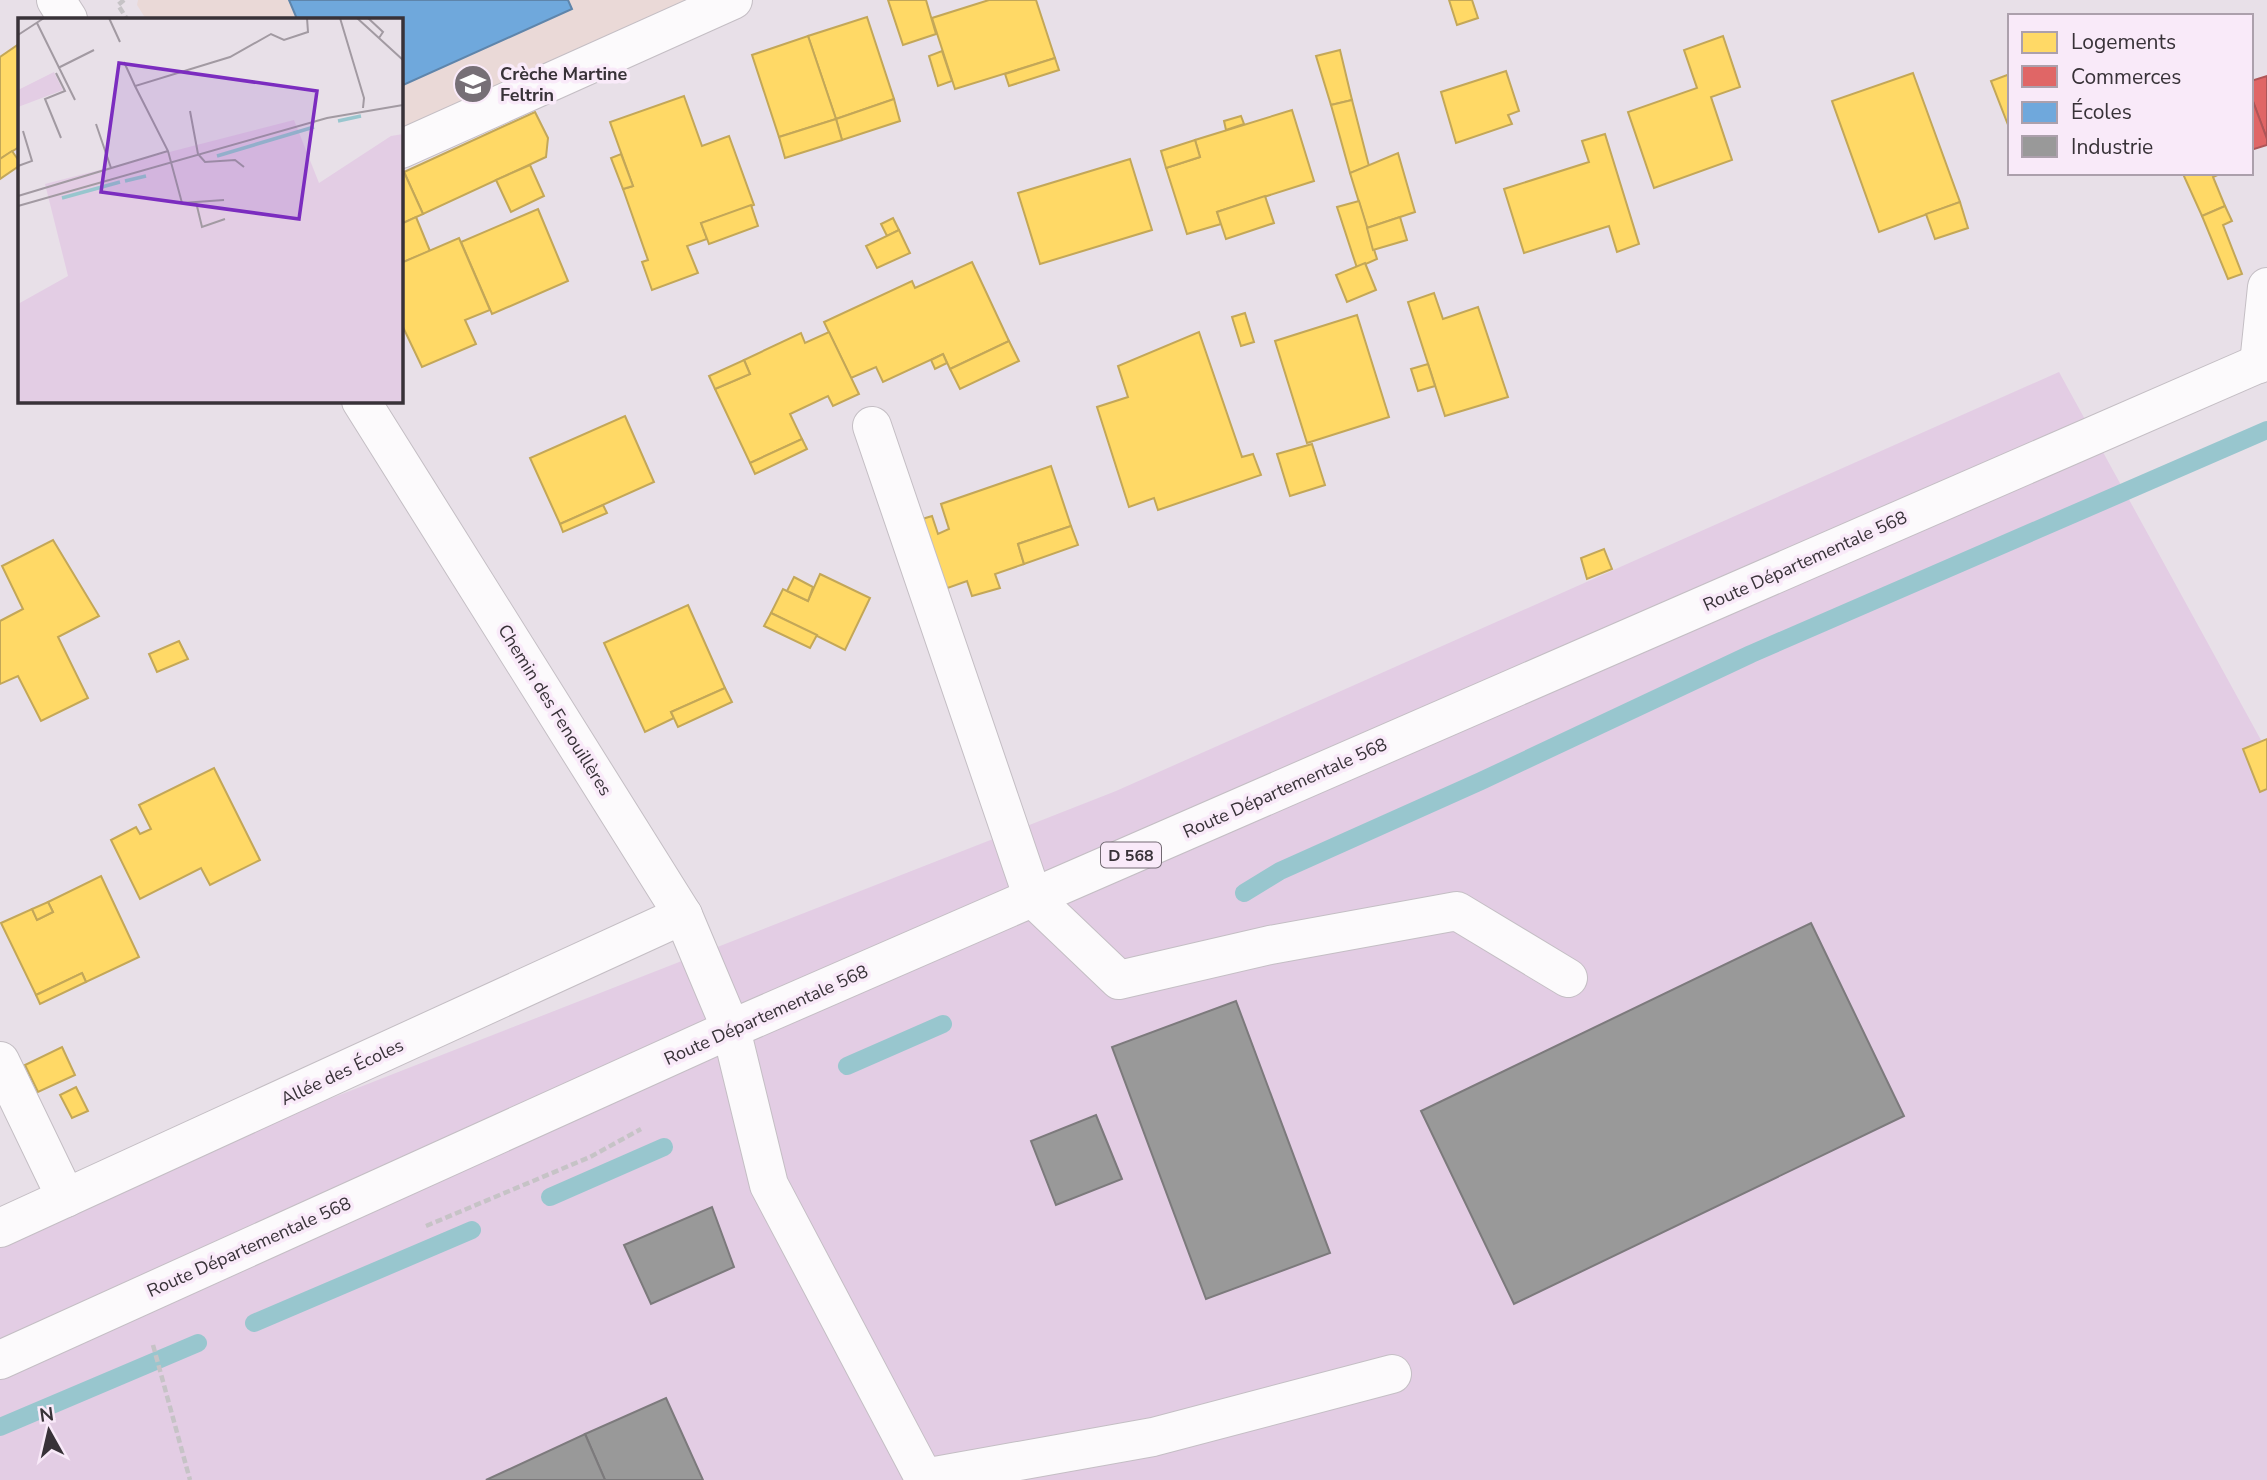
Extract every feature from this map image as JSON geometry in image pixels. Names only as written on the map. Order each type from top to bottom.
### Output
[{"type":"main road","points":[[55,0],[67,18]]},
{"type":"main road","points":[[402,149],[733,0]]},
{"type":"main road","points":[[2263,362],[2267,287]]},
{"type":"main road","name":"Route Départementale 568","points":[[0,1360],[731,1029],[2263,362]]},
{"type":"main road","name":"Chemin des Fenouillères","points":[[362,402],[683,915],[731,1029],[769,1185],[924,1478],[1090,1464]]},
{"type":"main road","points":[[872,426],[1033,898],[1119,980],[1270,945],[1457,911],[1568,978]]},
{"type":"main road","name":"Allée des Écoles","points":[[0,1228],[683,915]]},
{"type":"main road","points":[[0,1061],[66,1198]]},
{"type":"main road","points":[[1090,1464],[1153,1437],[1392,1374]]},
{"type":"path","points":[[124,0],[118,5],[126,18]]},
{"type":"path","points":[[140,1297],[190,1480]]},
{"type":"shaded area","name":"Crèche Martine Feltrin","points":[[138,0],[733,0],[402,149],[402,18],[145,18],[137,5]]},
{"type":"shaded area","points":[[2059,372],[2267,751],[2267,1480],[0,1480],[0,1228],[1116,791]]},
{"type":"building: Logements","points":[[888,0],[926,0],[936,34],[903,45]]},
{"type":"building: Logements","points":[[989,0],[1036,0],[1055,58],[955,89],[932,18]]},
{"type":"building: Logements","points":[[1449,0],[1472,0],[1478,18],[1457,25]]},
{"type":"building: Logements","points":[[867,17],[894,99],[836,119],[808,36]]},
{"type":"building: Logements","points":[[808,36],[836,119],[779,137],[752,55]]},
{"type":"building: Logements","points":[[1723,36],[1740,87],[1711,97],[1732,160],[1654,188],[1628,112],[1697,88],[1684,50]]},
{"type":"building: Logements","points":[[18,45],[18,148],[0,159],[0,57]]},
{"type":"building: Logements","points":[[1340,50],[1352,100],[1331,105],[1316,56]]},
{"type":"building: Logements","points":[[942,51],[952,81],[938,86],[929,56]]},
{"type":"building: Logements","points":[[1055,58],[1059,70],[1009,86],[1005,74]]},
{"type":"building: Logements","points":[[1506,71],[1519,111],[1508,115],[1512,124],[1456,143],[1441,92]]},
{"type":"building: Logements","points":[[1913,73],[1960,202],[1879,232],[1832,101]]},
{"type":"building: Logements","points":[[2008,75],[2008,125],[1991,81]]},
{"type":"building: Logements","points":[[684,96],[702,146],[729,136],[754,205],[701,223],[707,239],[687,246],[698,273],[652,290],[642,262],[648,260],[623,189],[633,186],[610,122]]},
{"type":"building: Logements","points":[[894,99],[900,121],[842,140],[836,119]]},
{"type":"building: Logements","points":[[1352,100],[1369,166],[1350,173],[1331,105]]},
{"type":"building: Logements","points":[[1292,110],[1314,181],[1217,212],[1221,224],[1187,234],[1166,168],[1200,157],[1195,140]]},
{"type":"building: Logements","points":[[535,112],[548,138],[546,157],[423,214],[404,172]]},
{"type":"building: Logements","points":[[1241,116],[1244,124],[1226,130],[1224,121]]},
{"type":"building: Logements","points":[[836,119],[842,140],[785,158],[779,137]]},
{"type":"building: Logements","points":[[1605,134],[1639,244],[1617,252],[1609,226],[1524,253],[1504,189],[1589,162],[1582,141]]},
{"type":"building: Logements","points":[[1195,140],[1200,157],[1166,168],[1161,151]]},
{"type":"building: Logements","points":[[12,151],[18,160],[18,167],[0,179],[0,159]]},
{"type":"building: Logements","points":[[1398,153],[1415,212],[1367,228],[1350,173]]},
{"type":"building: Logements","points":[[621,154],[633,186],[623,189],[611,158]]},
{"type":"building: Logements","points":[[1130,159],[1152,230],[1040,264],[1018,193]]},
{"type":"building: Logements","points":[[530,165],[544,196],[511,212],[496,180]]},
{"type":"building: Logements","points":[[402,173],[423,214],[402,224]]},
{"type":"building: Logements","points":[[2183,175],[2218,175],[2213,177],[2225,206],[2202,216]]},
{"type":"building: Logements","points":[[1265,196],[1274,223],[1226,239],[1217,212]]},
{"type":"building: Logements","points":[[1359,201],[1377,259],[1357,268],[1337,207]]},
{"type":"building: Logements","points":[[1960,202],[1968,228],[1935,239],[1926,214]]},
{"type":"building: Logements","points":[[751,205],[758,226],[709,244],[701,223]]},
{"type":"building: Logements","points":[[2225,206],[2232,221],[2223,225],[2242,274],[2228,279],[2202,216]]},
{"type":"building: Logements","points":[[538,209],[568,281],[492,314],[461,242]]},
{"type":"building: Logements","points":[[416,217],[430,251],[402,263],[402,224]]},
{"type":"building: Logements","points":[[1400,217],[1407,240],[1373,250],[1367,228]]},
{"type":"building: Logements","points":[[893,218],[899,230],[887,236],[881,224]]},
{"type":"building: Logements","points":[[899,230],[910,253],[877,268],[866,246]]},
{"type":"building: Logements","points":[[459,238],[490,310],[465,320],[476,344],[422,367],[402,325],[402,263]]},
{"type":"building: Logements","points":[[972,262],[1009,341],[950,369],[943,354],[883,382],[876,367],[851,378],[824,322],[912,281],[915,288]]},
{"type":"building: Logements","points":[[1365,263],[1376,290],[1347,302],[1336,275]]},
{"type":"building: Logements","points":[[1434,293],[1443,319],[1478,307],[1508,397],[1445,416],[1408,302]]},
{"type":"building: Logements","points":[[1245,313],[1254,342],[1241,346],[1232,317]]},
{"type":"building: Logements","points":[[1357,315],[1389,417],[1307,443],[1275,341]]},
{"type":"building: Logements","points":[[829,332],[859,394],[833,406],[828,396],[790,414],[802,439],[750,463],[715,389],[750,374],[744,360],[801,333],[805,343]]},
{"type":"building: Logements","points":[[1199,332],[1242,457],[1253,454],[1261,475],[1158,510],[1154,498],[1129,507],[1097,407],[1128,397],[1118,366]]},
{"type":"building: Logements","points":[[1009,341],[1019,361],[960,389],[950,369]]},
{"type":"building: Logements","points":[[943,354],[947,363],[935,369],[931,360]]},
{"type":"building: Logements","points":[[744,360],[750,374],[715,389],[709,376]]},
{"type":"building: Logements","points":[[1428,364],[1435,386],[1418,391],[1411,369]]},
{"type":"building: Logements","points":[[625,416],[654,482],[560,524],[530,458]]},
{"type":"building: Logements","points":[[802,439],[807,449],[755,474],[750,463]]},
{"type":"building: Logements","points":[[1312,444],[1325,485],[1290,496],[1277,454]]},
{"type":"building: Logements","points":[[1051,466],[1071,526],[1018,544],[1024,564],[995,574],[1000,588],[972,596],[967,581],[942,590],[919,520],[932,516],[938,534],[949,529],[941,504]]},
{"type":"building: Logements","points":[[603,505],[607,513],[563,532],[560,524]]},
{"type":"building: Logements","points":[[1071,526],[1078,545],[1024,564],[1018,544]]},
{"type":"building: Logements","points":[[53,540],[99,616],[58,637],[88,698],[41,721],[18,676],[0,684],[0,621],[23,609],[2,566]]},
{"type":"building: Logements","points":[[1604,549],[1612,569],[1587,579],[1581,558]]},
{"type":"building: Logements","points":[[820,574],[870,598],[845,650],[771,613],[783,589],[808,601]]},
{"type":"building: Logements","points":[[794,577],[813,587],[808,601],[787,591]]},
{"type":"building: Logements","points":[[688,605],[725,688],[671,712],[674,718],[645,732],[604,643]]},
{"type":"building: Logements","points":[[771,613],[817,635],[810,648],[764,626]]},
{"type":"building: Logements","points":[[179,641],[188,659],[157,672],[149,654]]},
{"type":"building: Logements","points":[[725,688],[732,702],[678,727],[671,712]]},
{"type":"building: Logements","points":[[2267,739],[2267,789],[2260,792],[2243,749]]},
{"type":"building: Logements","points":[[214,768],[260,860],[210,885],[201,868],[140,899],[111,840],[136,827],[140,834],[151,829],[139,805]]},
{"type":"building: Logements","points":[[101,876],[139,957],[86,982],[82,973],[36,995],[1,923],[32,909],[37,920],[53,912],[48,902]]},
{"type":"building: Logements","points":[[48,902],[53,912],[37,920],[32,909]]},
{"type":"building: Logements","points":[[82,973],[86,982],[40,1004],[36,995]]},
{"type":"building: Logements","points":[[62,1047],[75,1075],[38,1092],[25,1065]]},
{"type":"building: Logements","points":[[76,1087],[88,1111],[72,1118],[60,1095]]},
{"type":"building: Commerces","points":[[2267,76],[2267,139],[2253,101],[2253,80]]},
{"type":"building: Commerces","points":[[2253,101],[2267,139],[2267,145],[2253,149]]},
{"type":"building: Écoles","points":[[289,0],[568,0],[572,9],[402,86],[402,18],[297,18]]},
{"type":"building: Industrie","points":[[1811,923],[1904,1116],[1514,1304],[1421,1111]]},
{"type":"building: Industrie","points":[[1236,1001],[1330,1253],[1206,1299],[1112,1047]]},
{"type":"building: Industrie","points":[[1096,1115],[1122,1179],[1056,1205],[1031,1141]]},
{"type":"building: Industrie","points":[[712,1207],[734,1267],[651,1304],[624,1245]]},
{"type":"building: Industrie","points":[[666,1398],[703,1480],[605,1480],[585,1434]]},
{"type":"building: Industrie","points":[[585,1434],[605,1480],[486,1480]]},
{"type":"waterway","points":[[1244,893],[1280,871],[1481,781],[1751,654],[2267,430]]},
{"type":"waterway","points":[[847,1066],[943,1024]]},
{"type":"waterway","points":[[550,1197],[664,1147]]},
{"type":"waterway","points":[[254,1323],[472,1230]]},
{"type":"waterway","points":[[0,1427],[198,1343]]},
{"type":"place","name":"Crèche Martine Feltrin","points":[[473,84]]}]
